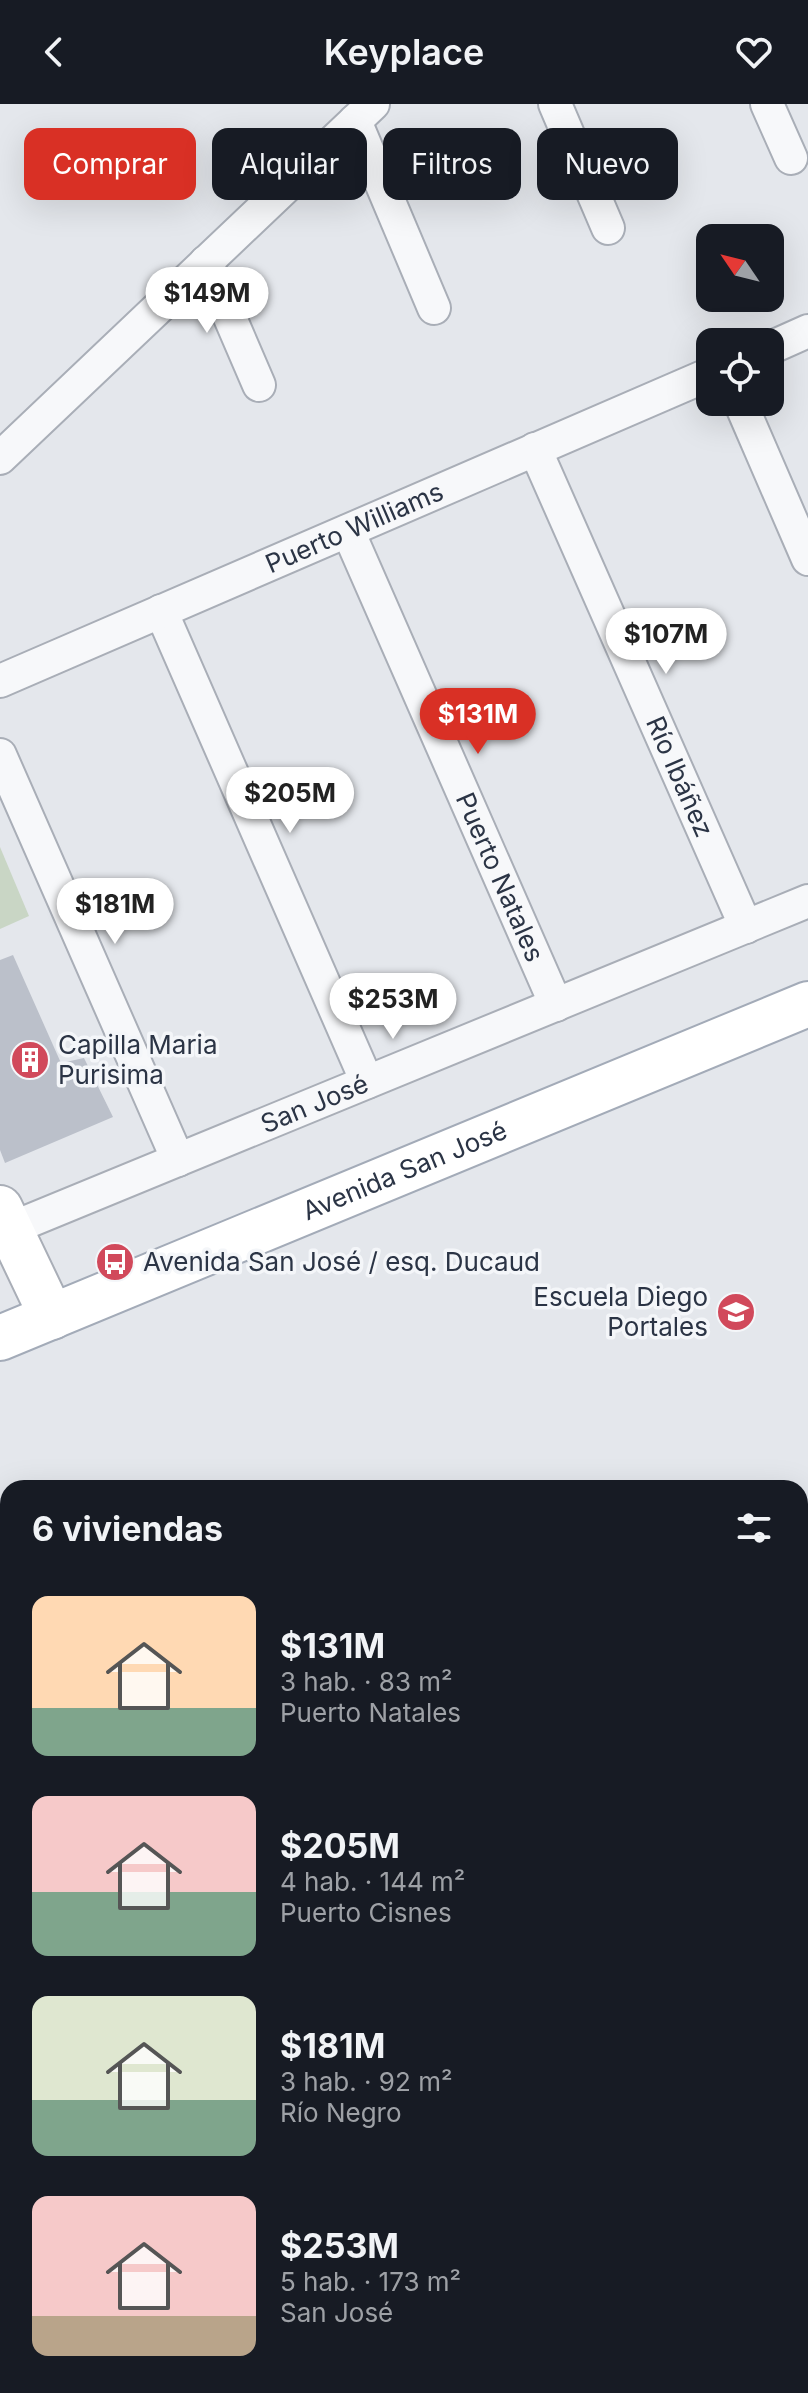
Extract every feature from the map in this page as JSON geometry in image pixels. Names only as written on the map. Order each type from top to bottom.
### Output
[{"type":"main road","name":"Avenida San José","points":[[1,1334],[52,1317],[808,1004]]},
{"type":"main road","points":[[3,1223],[52,1317]]},
{"type":"street","points":[[555,104],[608,228]]},
{"type":"street","points":[[774,106],[791,158]]},
{"type":"street","points":[[0,458],[364,113],[434,308]]},
{"type":"street","points":[[206,262],[259,385]]},
{"type":"street","points":[[784,342],[808,331]]},
{"type":"street","name":"Puerto Williams","points":[[0,681],[696,380]]},
{"type":"street","points":[[746,416],[808,559]]},
{"type":"street","name":"Río Ibáñez","points":[[535,449],[746,927]]},
{"type":"street","name":"Puerto Natales","points":[[348,531],[556,1005]]},
{"type":"street","points":[[161,611],[367,1082]]},
{"type":"street","points":[[0,755],[178,1160]]},
{"type":"street","name":"San José","points":[[3,1223],[178,1160],[808,901]]},
{"type":"green space","points":[[0,847],[29,916],[0,929]]},
{"type":"building","name":"Capilla Maria Purisima","points":[[13,955],[61,1063],[84,1058],[113,1117],[5,1163],[0,1150],[0,960]]},
{"type":"place","name":"Capilla Maria Purisima","points":[[30,1060]]},
{"type":"place","name":"Avenida San José / esq. Ducaud","points":[[115,1262]]},
{"type":"place","name":"Escuela Diego Portales","points":[[736,1312]]}]
